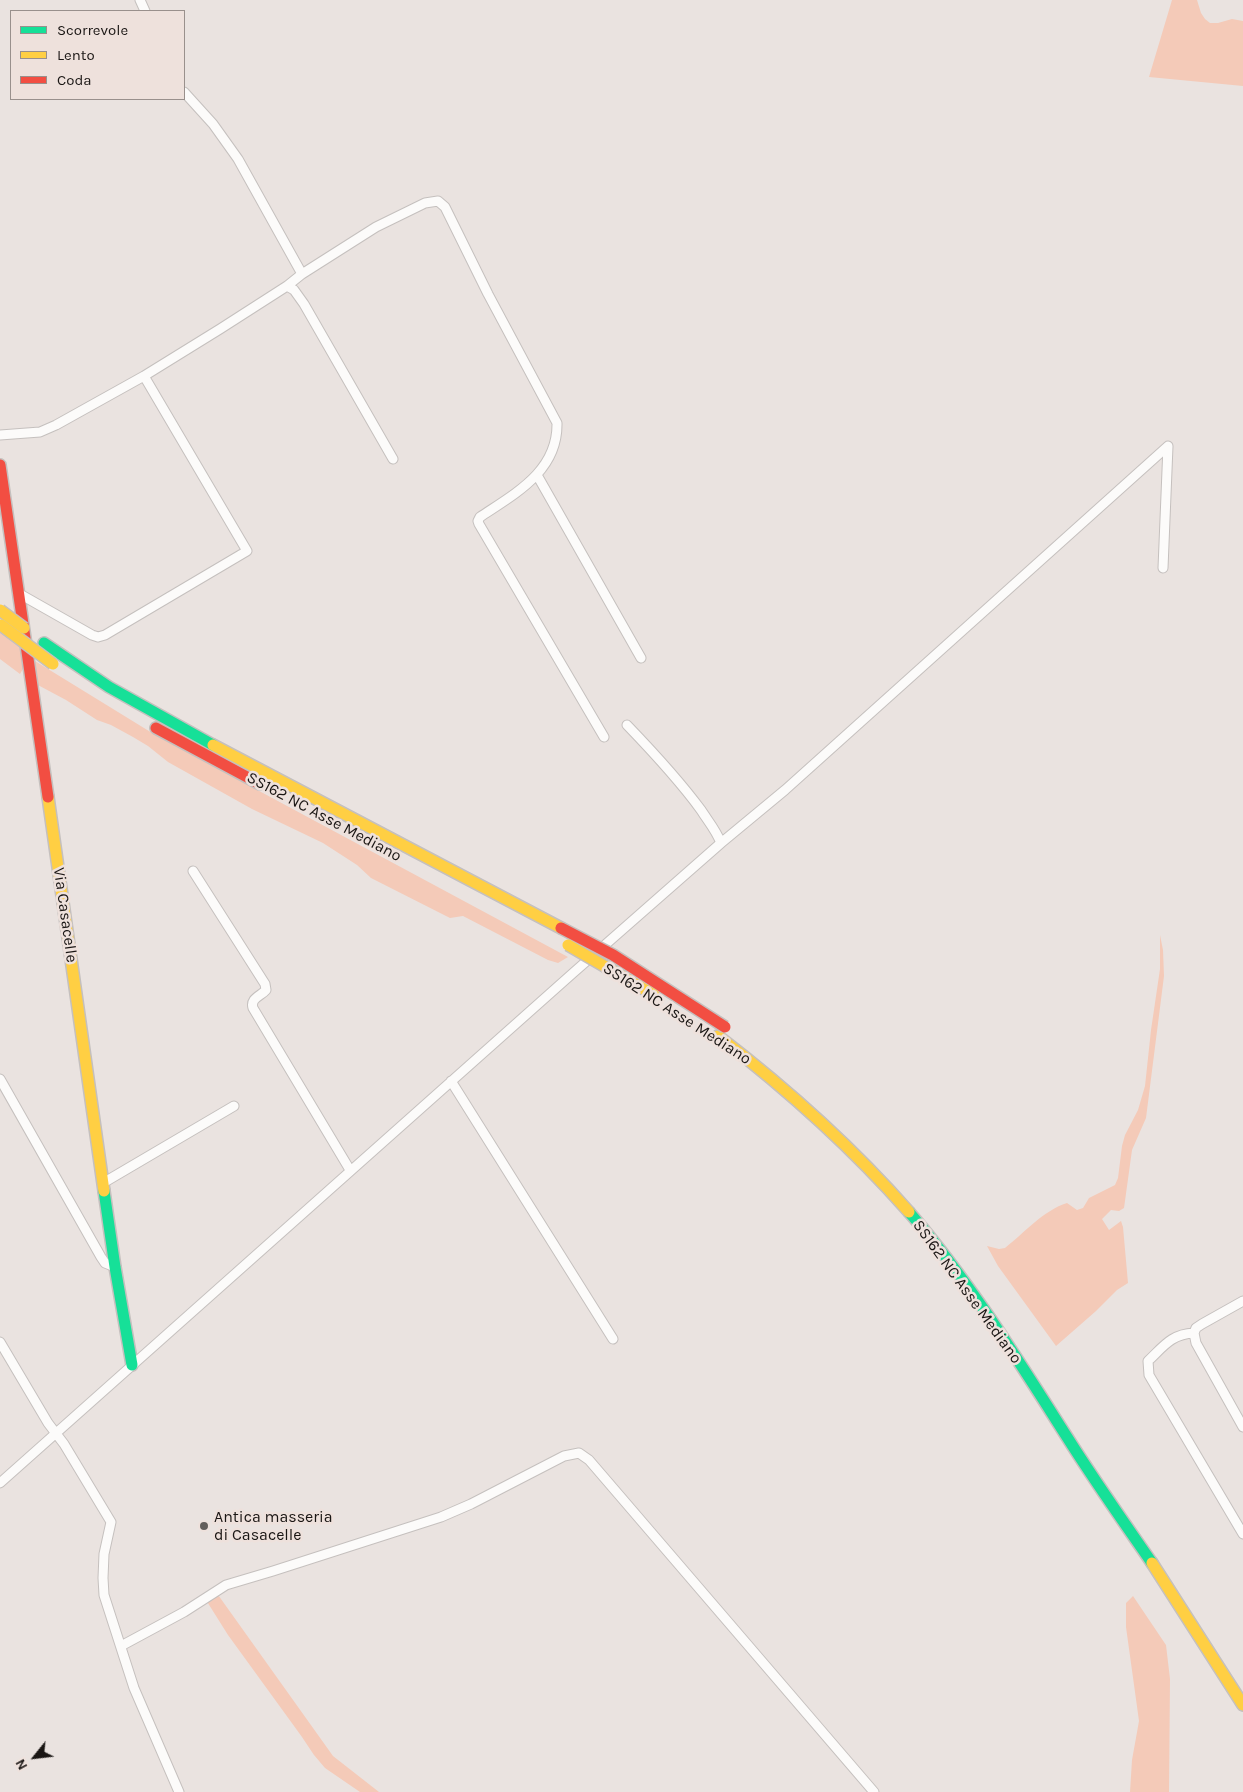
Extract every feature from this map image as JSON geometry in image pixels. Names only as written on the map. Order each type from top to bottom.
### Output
[{"type":"main road","name":"Via Casacelle","points":[[0,465],[115,1267],[132,1365]]},
{"type":"main road","name":"SS162 NC Asse Mediano","points":[[0,610],[44,644],[109,687],[166,720],[558,933],[646,990],[722,1032],[740,1038]]},
{"type":"main road","points":[[1,625],[57,666]]},
{"type":"main road","points":[[84,684],[115,704]]},
{"type":"main road","name":"SS162 NC Asse Mediano","points":[[148,723],[267,788]]},
{"type":"main road","name":"SS162 NC Asse Mediano","points":[[722,1032],[836,1133],[888,1187],[935,1243],[1027,1365],[1064,1410]]},
{"type":"main road","name":"SS162 NC Asse Mediano","points":[[898,1182],[948,1241],[990,1299],[1095,1479],[1170,1590],[1243,1705]]},
{"type":"main road","points":[[1134,1516],[1221,1650]]},
{"type":"street","points":[[185,93],[214,124],[238,159],[302,274]]},
{"type":"street","points":[[0,435],[40,432],[56,425],[144,376],[287,286],[302,274],[376,227],[425,203],[438,200],[445,207],[488,294],[557,423],[554,450],[546,464],[536,476],[509,498],[480,517],[478,521],[604,737]]},
{"type":"street","points":[[287,286],[294,290],[304,304],[392,459]]},
{"type":"street","points":[[18,593],[98,637],[105,635],[246,551],[144,376]]},
{"type":"street","points":[[0,1483],[720,843],[793,783],[1168,446],[1163,568]]},
{"type":"street","points":[[536,476],[641,658]]},
{"type":"street","points":[[627,725],[691,797],[717,832],[720,843]]},
{"type":"street","points":[[193,871],[265,984],[266,990],[254,1000],[253,1008],[350,1170]]},
{"type":"street","points":[[0,1079],[101,1257],[105,1263],[115,1267]]},
{"type":"street","points":[[451,1081],[613,1339]]},
{"type":"street","points":[[103,1183],[234,1106]]},
{"type":"street","points":[[1243,1301],[1202,1324],[1196,1328],[1194,1333],[1196,1342],[1243,1427]]},
{"type":"street","points":[[1194,1333],[1182,1334],[1171,1339],[1148,1361],[1149,1375],[1243,1534]]},
{"type":"street","points":[[0,1342],[48,1424],[64,1444],[111,1522],[104,1554],[102,1578],[104,1595],[134,1688],[179,1792]]},
{"type":"street","points":[[121,1646],[184,1612],[226,1585],[441,1517],[494,1493],[564,1456],[579,1453],[589,1460],[874,1792]]},
{"type":"shaded area","points":[[1172,0],[1197,0],[1201,13],[1210,23],[1232,19],[1243,21],[1243,86],[1149,77]]},
{"type":"shaded area","points":[[0,632],[22,649],[24,667],[20,674],[0,659]]},
{"type":"shaded area","points":[[35,661],[157,736],[568,957],[558,963],[548,960],[463,916],[450,918],[371,878],[357,865],[323,843],[252,809],[168,762],[133,737],[97,720],[36,684]]},
{"type":"shaded area","points":[[1160,935],[1163,950],[1164,976],[1146,1118],[1132,1150],[1124,1208],[1119,1211],[1111,1210],[1102,1219],[1109,1230],[1121,1221],[1128,1283],[1117,1290],[1056,1346],[998,1266],[987,1246],[999,1249],[1005,1248],[1050,1211],[1067,1203],[1077,1210],[1083,1208],[1089,1198],[1115,1185],[1118,1178],[1125,1135],[1138,1110],[1145,1086],[1160,969]]},
{"type":"shaded area","points":[[216,1592],[333,1756],[379,1792],[360,1792],[325,1768],[314,1755],[228,1635],[206,1600]]},
{"type":"shaded area","points":[[1133,1596],[1166,1645],[1170,1679],[1169,1792],[1130,1792],[1132,1760],[1139,1721],[1126,1627],[1126,1603]]},
{"type":"traffic: fast","points":[[44,643],[109,687],[213,745]]},
{"type":"traffic: fast","points":[[104,1191],[132,1365]]},
{"type":"traffic: fast","points":[[909,1212],[972,1293],[1152,1563]]},
{"type":"traffic: slow","points":[[0,610],[24,628]]},
{"type":"traffic: slow","points":[[1,625],[53,664]]},
{"type":"traffic: slow","points":[[213,745],[561,928]]},
{"type":"traffic: slow","points":[[48,797],[104,1191]]},
{"type":"traffic: slow","points":[[568,945],[654,995]]},
{"type":"traffic: slow","points":[[718,1036],[818,1119],[909,1212]]},
{"type":"traffic: slow","points":[[1152,1563],[1243,1705]]},
{"type":"traffic: jam","points":[[0,465],[48,797]]},
{"type":"traffic: jam","points":[[156,728],[260,784]]},
{"type":"traffic: jam","points":[[561,928],[613,955],[725,1027]]},
{"type":"place","name":"Antica masseria di Casacelle","points":[[204,1526]]}]
